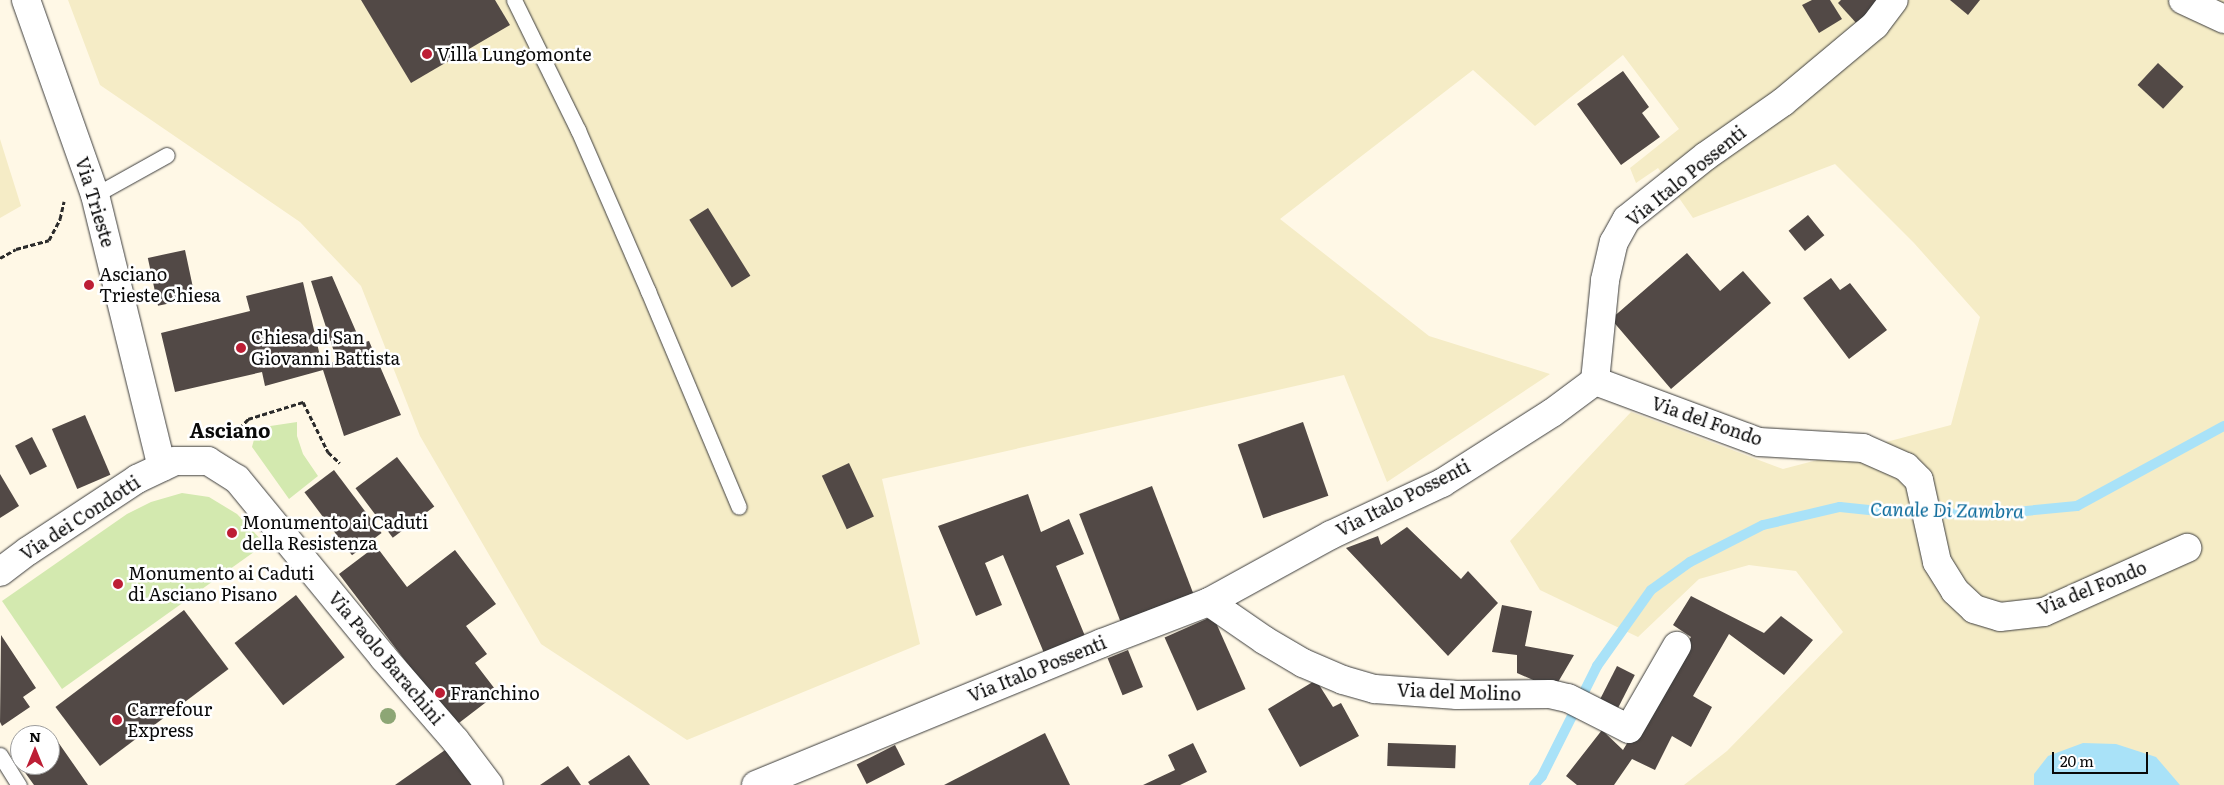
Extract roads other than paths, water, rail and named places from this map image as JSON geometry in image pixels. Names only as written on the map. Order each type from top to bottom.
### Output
[{"type":"street","name":"Via Trieste","points":[[26,0],[95,195],[162,467]]},
{"type":"street","name":"Via Italo Possenti","points":[[756,785],[1093,646],[1208,602],[1331,535],[1442,483],[1552,413],[1595,381],[1605,280],[1614,242],[1627,219],[1706,156],[1783,102],[1875,25],[1894,0]]},
{"type":"street","points":[[2184,0],[2224,19]]},
{"type":"street","name":"Via del Fondo","points":[[1595,381],[1759,442],[1863,448],[1906,467],[1919,480],[1937,562],[1955,591],[1974,609],[2000,617],[2044,612],[2187,548]]},
{"type":"street","name":"Via Paolo Barachini","points":[[162,467],[183,460],[208,461],[237,479],[383,657],[455,740],[489,785]]},
{"type":"street","name":"Via dei Condotti","points":[[0,572],[28,551],[137,479],[162,467]]},
{"type":"street","name":"Via del Molino","points":[[1208,602],[1264,640],[1304,663],[1343,680],[1375,689],[1457,695],[1550,694],[1568,698],[1629,729],[1677,646]]},
{"type":"lane","points":[[514,0],[582,139],[739,508]]},
{"type":"lane","points":[[95,195],[167,155]]},
{"type":"lane","points":[[0,755],[19,785]]},
{"type":"water","points":[[2083,743],[2116,744],[2156,757],[2180,785],[2034,785],[2034,774],[2048,756]]},
{"type":"waterway","name":"Canale Di Zambra","points":[[1534,785],[1542,776],[1597,666],[1651,590],[1690,562],[1763,525],[1840,507],[1898,513],[1994,514],[2077,506],[2224,426]]},
{"type":"place","name":"Villa Lungomonte","points":[[427,54]]},
{"type":"place","name":"Asciano Trieste Chiesa","points":[[89,285]]},
{"type":"place","name":"Chiesa di San Giovanni Battista","points":[[241,348]]},
{"type":"place","name":"Monumento ai Caduti della Resistenza","points":[[232,533]]},
{"type":"place","name":"Monumento ai Caduti di Asciano Pisano","points":[[118,584]]},
{"type":"place","name":"Franchino","points":[[440,693]]},
{"type":"place","name":"Carrefour Express","points":[[117,720]]},
{"type":"district","name":"Asciano","points":[[230,429]]}]
